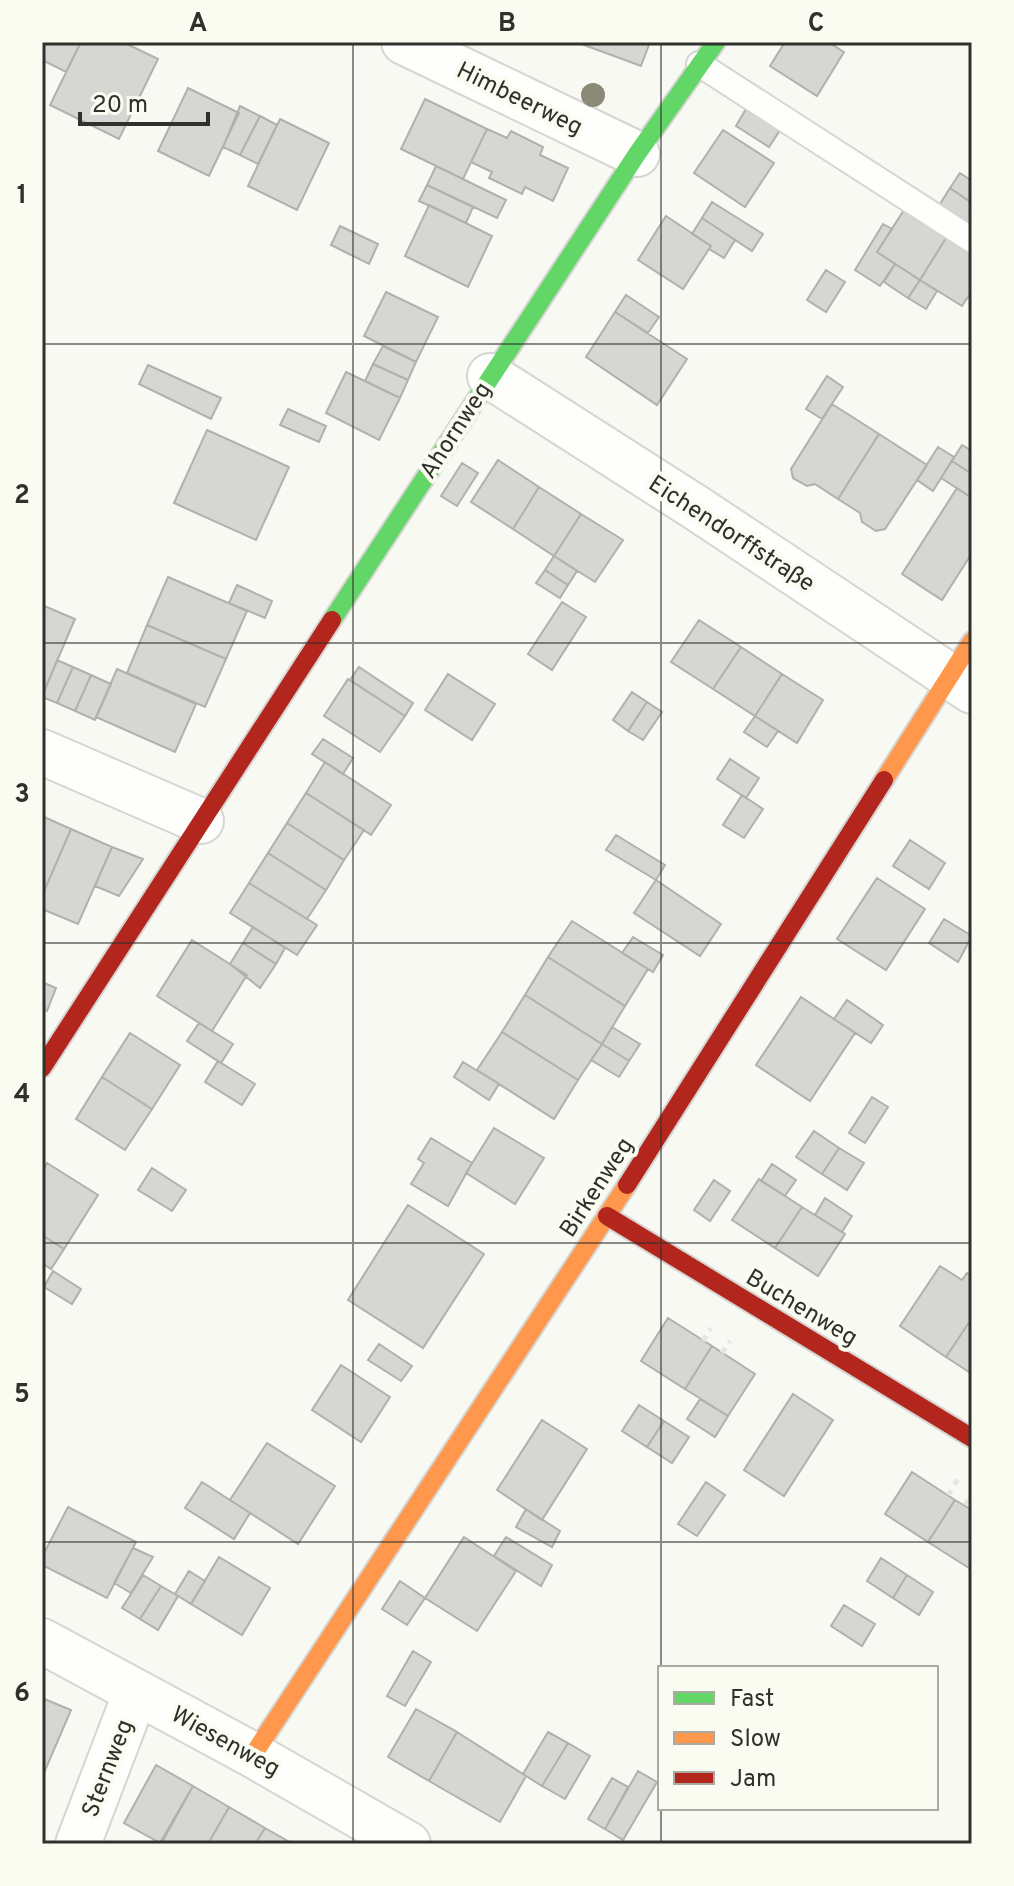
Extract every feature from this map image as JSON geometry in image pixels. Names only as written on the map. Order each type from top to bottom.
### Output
[{"type":"street","name":"Himbeerweg","points":[[404,42],[637,154]]},
{"type":"street","name":"Ahornweg","points":[[42,1068],[490,376],[637,154],[716,42]]},
{"type":"street","name":"Eichendorffstraße","points":[[490,376],[695,507],[964,670]]},
{"type":"street","name":"Birkenweg","points":[[253,1755],[964,670]]},
{"type":"street","points":[[42,752],[201,821]]},
{"type":"street","name":"Buchenweg","points":[[607,1216],[972,1438]]},
{"type":"street","name":"Wiesenweg","points":[[42,1641],[253,1755],[408,1844]]},
{"type":"street","name":"Sternweg","points":[[78,1844],[136,1692]]},
{"type":"lane","points":[[699,64],[972,240]]},
{"type":"path","points":[[965,1505],[972,1494]]},
{"type":"building","points":[[42,42],[81,42],[66,72],[42,60]]},
{"type":"building","points":[[81,42],[123,42],[158,59],[119,139],[50,105]]},
{"type":"building","points":[[576,42],[650,42],[641,66]]},
{"type":"building","points":[[785,42],[828,42],[844,52],[817,96],[770,66]]},
{"type":"building","points":[[188,88],[239,113],[209,176],[158,151]]},
{"type":"building","points":[[425,99],[487,129],[463,179],[401,149]]},
{"type":"building","points":[[240,106],[260,116],[240,155],[223,147]]},
{"type":"building","points":[[746,109],[780,130],[769,147],[736,126]]},
{"type":"building","points":[[260,116],[277,125],[258,164],[240,155]]},
{"type":"building","points":[[280,119],[329,143],[297,210],[248,186]]},
{"type":"building","points":[[487,129],[507,138],[511,131],[543,147],[540,155],[568,168],[553,201],[525,187],[522,194],[489,178],[492,172],[471,162]]},
{"type":"building","points":[[723,130],[774,163],[745,207],[694,173]]},
{"type":"building","points":[[436,166],[506,200],[497,218],[427,185]]},
{"type":"building","points":[[960,173],[972,181],[972,203],[950,188]]},
{"type":"building","points":[[427,185],[473,207],[466,223],[419,201]]},
{"type":"building","points":[[950,188],[972,203],[969,223],[940,204]]},
{"type":"building","points":[[712,202],[763,234],[752,251],[702,218]]},
{"type":"building","points":[[429,205],[492,236],[468,287],[405,256]]},
{"type":"building","points":[[904,210],[946,238],[920,280],[877,252]]},
{"type":"building","points":[[666,216],[711,246],[683,289],[638,260]]},
{"type":"building","points":[[702,218],[735,240],[724,258],[692,234]]},
{"type":"building","points":[[883,224],[892,229],[877,252],[895,264],[880,286],[855,270]]},
{"type":"building","points":[[340,226],[378,244],[369,264],[331,245]]},
{"type":"building","points":[[946,238],[972,254],[972,291],[962,306],[920,280]]},
{"type":"building","points":[[895,264],[920,280],[908,298],[884,282]]},
{"type":"building","points":[[826,270],[845,282],[826,312],[807,300]]},
{"type":"building","points":[[920,280],[937,291],[926,309],[908,298]]},
{"type":"building","points":[[386,292],[438,317],[416,362],[364,336]]},
{"type":"building","points":[[626,295],[659,317],[648,333],[615,312]]},
{"type":"building","points":[[615,312],[687,359],[657,405],[586,357]]},
{"type":"building","points":[[383,346],[416,362],[408,380],[373,364]]},
{"type":"building","points":[[373,364],[408,380],[400,398],[365,381]]},
{"type":"building","points":[[148,365],[221,398],[211,419],[139,384]]},
{"type":"building","points":[[346,372],[400,398],[379,440],[326,413]]},
{"type":"building","points":[[827,376],[843,387],[822,419],[806,409]]},
{"type":"building","points":[[832,404],[879,434],[838,499],[815,484],[807,486],[793,478],[791,469]]},
{"type":"building","points":[[288,409],[326,426],[319,442],[280,425]]},
{"type":"building","points":[[207,430],[289,467],[256,540],[174,503]]},
{"type":"building","points":[[879,434],[927,465],[885,529],[876,531],[862,522],[860,513],[838,499]]},
{"type":"building","points":[[962,445],[972,451],[972,474],[952,461]]},
{"type":"building","points":[[938,447],[954,457],[933,491],[917,480]]},
{"type":"building","points":[[498,460],[539,487],[513,529],[471,502]]},
{"type":"building","points":[[952,461],[972,474],[972,498],[941,478]]},
{"type":"building","points":[[462,463],[478,473],[457,506],[441,496]]},
{"type":"building","points":[[539,487],[581,514],[554,556],[513,529]]},
{"type":"building","points":[[957,488],[972,498],[972,553],[942,600],[902,574]]},
{"type":"building","points":[[581,514],[623,540],[595,582],[554,556]]},
{"type":"building","points":[[554,556],[577,571],[568,585],[545,570]]},
{"type":"building","points":[[545,570],[568,585],[560,598],[536,583]]},
{"type":"building","points":[[168,577],[247,611],[226,659],[147,625]]},
{"type":"building","points":[[237,585],[272,601],[265,618],[229,603]]},
{"type":"building","points":[[562,602],[586,617],[552,670],[528,654]]},
{"type":"building","points":[[42,605],[75,619],[42,696]]},
{"type":"building","points":[[699,620],[741,647],[713,689],[671,662]]},
{"type":"building","points":[[147,625],[226,659],[205,707],[127,673]]},
{"type":"building","points":[[741,647],[782,674],[755,716],[713,689]]},
{"type":"building","points":[[57,660],[73,667],[57,703],[42,697]]},
{"type":"building","points":[[73,667],[91,675],[75,711],[57,703]]},
{"type":"building","points":[[359,667],[413,703],[405,716],[350,680]]},
{"type":"building","points":[[117,669],[196,704],[175,752],[96,717]]},
{"type":"building","points":[[448,674],[495,704],[472,740],[425,710]]},
{"type":"building","points":[[782,674],[823,700],[797,743],[755,716]]},
{"type":"building","points":[[91,675],[111,684],[95,720],[75,711]]},
{"type":"building","points":[[348,679],[405,716],[380,752],[324,716]]},
{"type":"building","points":[[632,692],[647,702],[628,731],[613,720]]},
{"type":"building","points":[[647,702],[662,712],[643,740],[628,731]]},
{"type":"building","points":[[755,716],[778,731],[767,747],[744,732]]},
{"type":"building","points":[[323,739],[353,758],[343,774],[312,754]]},
{"type":"building","points":[[730,759],[759,778],[746,798],[717,779]]},
{"type":"building","points":[[325,762],[391,805],[371,835],[306,793]]},
{"type":"building","points":[[306,793],[364,830],[344,860],[287,823]]},
{"type":"building","points":[[742,795],[763,809],[744,838],[723,825]]},
{"type":"building","points":[[42,816],[71,829],[42,896]]},
{"type":"building","points":[[287,823],[344,860],[326,890],[268,853]]},
{"type":"building","points":[[71,829],[112,847],[78,924],[42,909],[42,896]]},
{"type":"building","points":[[616,835],[665,865],[656,880],[606,850]]},
{"type":"building","points":[[910,840],[945,863],[929,889],[893,866]]},
{"type":"building","points":[[112,847],[143,859],[119,896],[95,886]]},
{"type":"building","points":[[268,853],[326,890],[307,919],[249,883]]},
{"type":"building","points":[[877,878],[925,909],[886,970],[837,939]]},
{"type":"building","points":[[656,880],[721,924],[700,956],[634,913]]},
{"type":"building","points":[[249,883],[317,925],[297,955],[230,913]]},
{"type":"building","points":[[944,919],[972,936],[958,962],[929,943]]},
{"type":"building","points":[[572,921],[648,969],[625,1006],[548,957]]},
{"type":"building","points":[[253,927],[285,948],[276,964],[243,943]]},
{"type":"building","points":[[633,937],[663,955],[653,972],[622,953]]},
{"type":"building","points":[[192,940],[247,975],[212,1031],[157,996]]},
{"type":"building","points":[[243,943],[276,964],[260,988],[230,964]]},
{"type":"building","points":[[548,957],[625,1006],[602,1044],[525,995]]},
{"type":"building","points":[[42,982],[56,988],[47,1011],[42,1009]]},
{"type":"building","points":[[525,995],[602,1044],[578,1080],[502,1032]]},
{"type":"building","points":[[801,997],[855,1033],[810,1101],[756,1065]]},
{"type":"building","points":[[847,1000],[883,1025],[871,1043],[834,1019]]},
{"type":"building","points":[[199,1023],[233,1044],[221,1063],[187,1041]]},
{"type":"building","points":[[612,1027],[640,1044],[629,1061],[602,1044]]},
{"type":"building","points":[[502,1032],[578,1080],[554,1119],[477,1070]]},
{"type":"building","points":[[130,1033],[180,1065],[152,1109],[102,1077]]},
{"type":"building","points":[[602,1044],[629,1061],[619,1077],[591,1060]]},
{"type":"building","points":[[218,1061],[255,1084],[242,1105],[205,1082]]},
{"type":"building","points":[[463,1062],[499,1084],[489,1100],[454,1077]]},
{"type":"building","points":[[102,1077],[152,1109],[125,1150],[76,1119]]},
{"type":"building","points":[[872,1097],[888,1107],[865,1143],[849,1133]]},
{"type":"building","points":[[494,1128],[544,1158],[515,1204],[466,1173]]},
{"type":"building","points":[[814,1131],[839,1148],[822,1174],[796,1157]]},
{"type":"building","points":[[431,1138],[472,1163],[448,1206],[411,1184],[424,1163],[418,1159]]},
{"type":"building","points":[[839,1148],[864,1163],[847,1190],[822,1174]]},
{"type":"building","points":[[47,1163],[98,1195],[64,1249],[42,1235],[42,1171]]},
{"type":"building","points":[[772,1164],[796,1180],[785,1196],[761,1181]]},
{"type":"building","points":[[152,1168],[186,1190],[172,1211],[138,1190]]},
{"type":"building","points":[[759,1179],[802,1207],[775,1248],[732,1220]]},
{"type":"building","points":[[714,1180],[730,1191],[710,1221],[694,1210]]},
{"type":"building","points":[[825,1198],[852,1216],[842,1232],[815,1215]]},
{"type":"building","points":[[408,1205],[484,1254],[423,1348],[348,1300]]},
{"type":"building","points":[[802,1207],[845,1234],[818,1276],[775,1248]]},
{"type":"building","points":[[42,1235],[64,1249],[51,1269],[42,1263]]},
{"type":"building","points":[[940,1266],[962,1280],[967,1273],[972,1277],[972,1318],[946,1357],[900,1326]]},
{"type":"building","points":[[53,1271],[81,1289],[72,1304],[44,1287]]},
{"type":"building","points":[[668,1318],[712,1346],[685,1389],[641,1361]]},
{"type":"building","points":[[972,1318],[972,1374],[946,1357]]},
{"type":"building","points":[[379,1344],[412,1366],[401,1381],[368,1360]]},
{"type":"building","points":[[712,1346],[755,1374],[728,1416],[685,1389]]},
{"type":"building","points":[[341,1365],[390,1397],[361,1442],[312,1410]]},
{"type":"building","points":[[793,1394],[833,1420],[784,1496],[744,1470]]},
{"type":"building","points":[[700,1399],[728,1416],[715,1437],[687,1419]]},
{"type":"building","points":[[639,1405],[664,1421],[647,1447],[622,1431]]},
{"type":"building","points":[[542,1420],[587,1449],[542,1520],[497,1490]]},
{"type":"building","points":[[664,1421],[689,1437],[672,1463],[647,1447]]},
{"type":"building","points":[[267,1443],[335,1486],[298,1544],[230,1500]]},
{"type":"building","points":[[912,1472],[955,1500],[928,1542],[885,1514]]},
{"type":"building","points":[[202,1482],[250,1513],[234,1539],[185,1508]]},
{"type":"building","points":[[706,1482],[725,1495],[697,1536],[678,1524]]},
{"type":"building","points":[[955,1500],[972,1510],[972,1570],[928,1542]]},
{"type":"building","points":[[68,1507],[136,1542],[107,1598],[42,1565],[42,1557]]},
{"type":"building","points":[[526,1509],[560,1531],[552,1547],[516,1527]]},
{"type":"building","points":[[464,1537],[516,1571],[477,1631],[425,1598]]},
{"type":"building","points":[[506,1537],[552,1565],[541,1586],[494,1556]]},
{"type":"building","points":[[133,1548],[153,1557],[131,1593],[114,1583]]},
{"type":"building","points":[[219,1557],[270,1588],[242,1635],[191,1604]]},
{"type":"building","points":[[881,1558],[907,1575],[893,1598],[867,1581]]},
{"type":"building","points":[[189,1571],[205,1581],[191,1604],[175,1594]]},
{"type":"building","points":[[143,1575],[161,1586],[140,1619],[122,1608]]},
{"type":"building","points":[[907,1575],[933,1592],[919,1615],[893,1598]]},
{"type":"building","points":[[400,1581],[425,1598],[407,1625],[382,1609]]},
{"type":"building","points":[[161,1586],[178,1596],[158,1630],[140,1619]]},
{"type":"building","points":[[844,1605],[875,1624],[862,1646],[831,1626]]},
{"type":"building","points":[[413,1651],[431,1662],[405,1706],[387,1696]]},
{"type":"building","points":[[42,1698],[71,1710],[44,1773],[42,1772]]},
{"type":"building","points":[[416,1709],[457,1732],[429,1781],[388,1757]]},
{"type":"building","points":[[457,1732],[526,1776],[500,1822],[429,1781]]},
{"type":"building","points":[[548,1732],[568,1743],[542,1786],[523,1774]]},
{"type":"building","points":[[568,1743],[590,1756],[565,1799],[542,1786]]},
{"type":"building","points":[[156,1765],[193,1786],[160,1843],[124,1823]]},
{"type":"building","points":[[638,1771],[657,1782],[623,1840],[605,1829]]},
{"type":"building","points":[[612,1778],[628,1787],[605,1829],[588,1819]]},
{"type":"building","points":[[193,1786],[229,1807],[208,1844],[161,1844]]},
{"type":"building","points":[[229,1807],[265,1828],[255,1844],[208,1844]]},
{"type":"building","points":[[265,1828],[293,1844],[255,1844]]},
{"type":"traffic: fast","points":[[332,620],[637,154],[716,42]]},
{"type":"traffic: slow","points":[[884,780],[972,641]]},
{"type":"traffic: slow","points":[[253,1755],[627,1185]]},
{"type":"traffic: jam","points":[[42,1068],[332,620]]},
{"type":"traffic: jam","points":[[627,1185],[884,780]]},
{"type":"traffic: jam","points":[[607,1216],[972,1438]]}]
